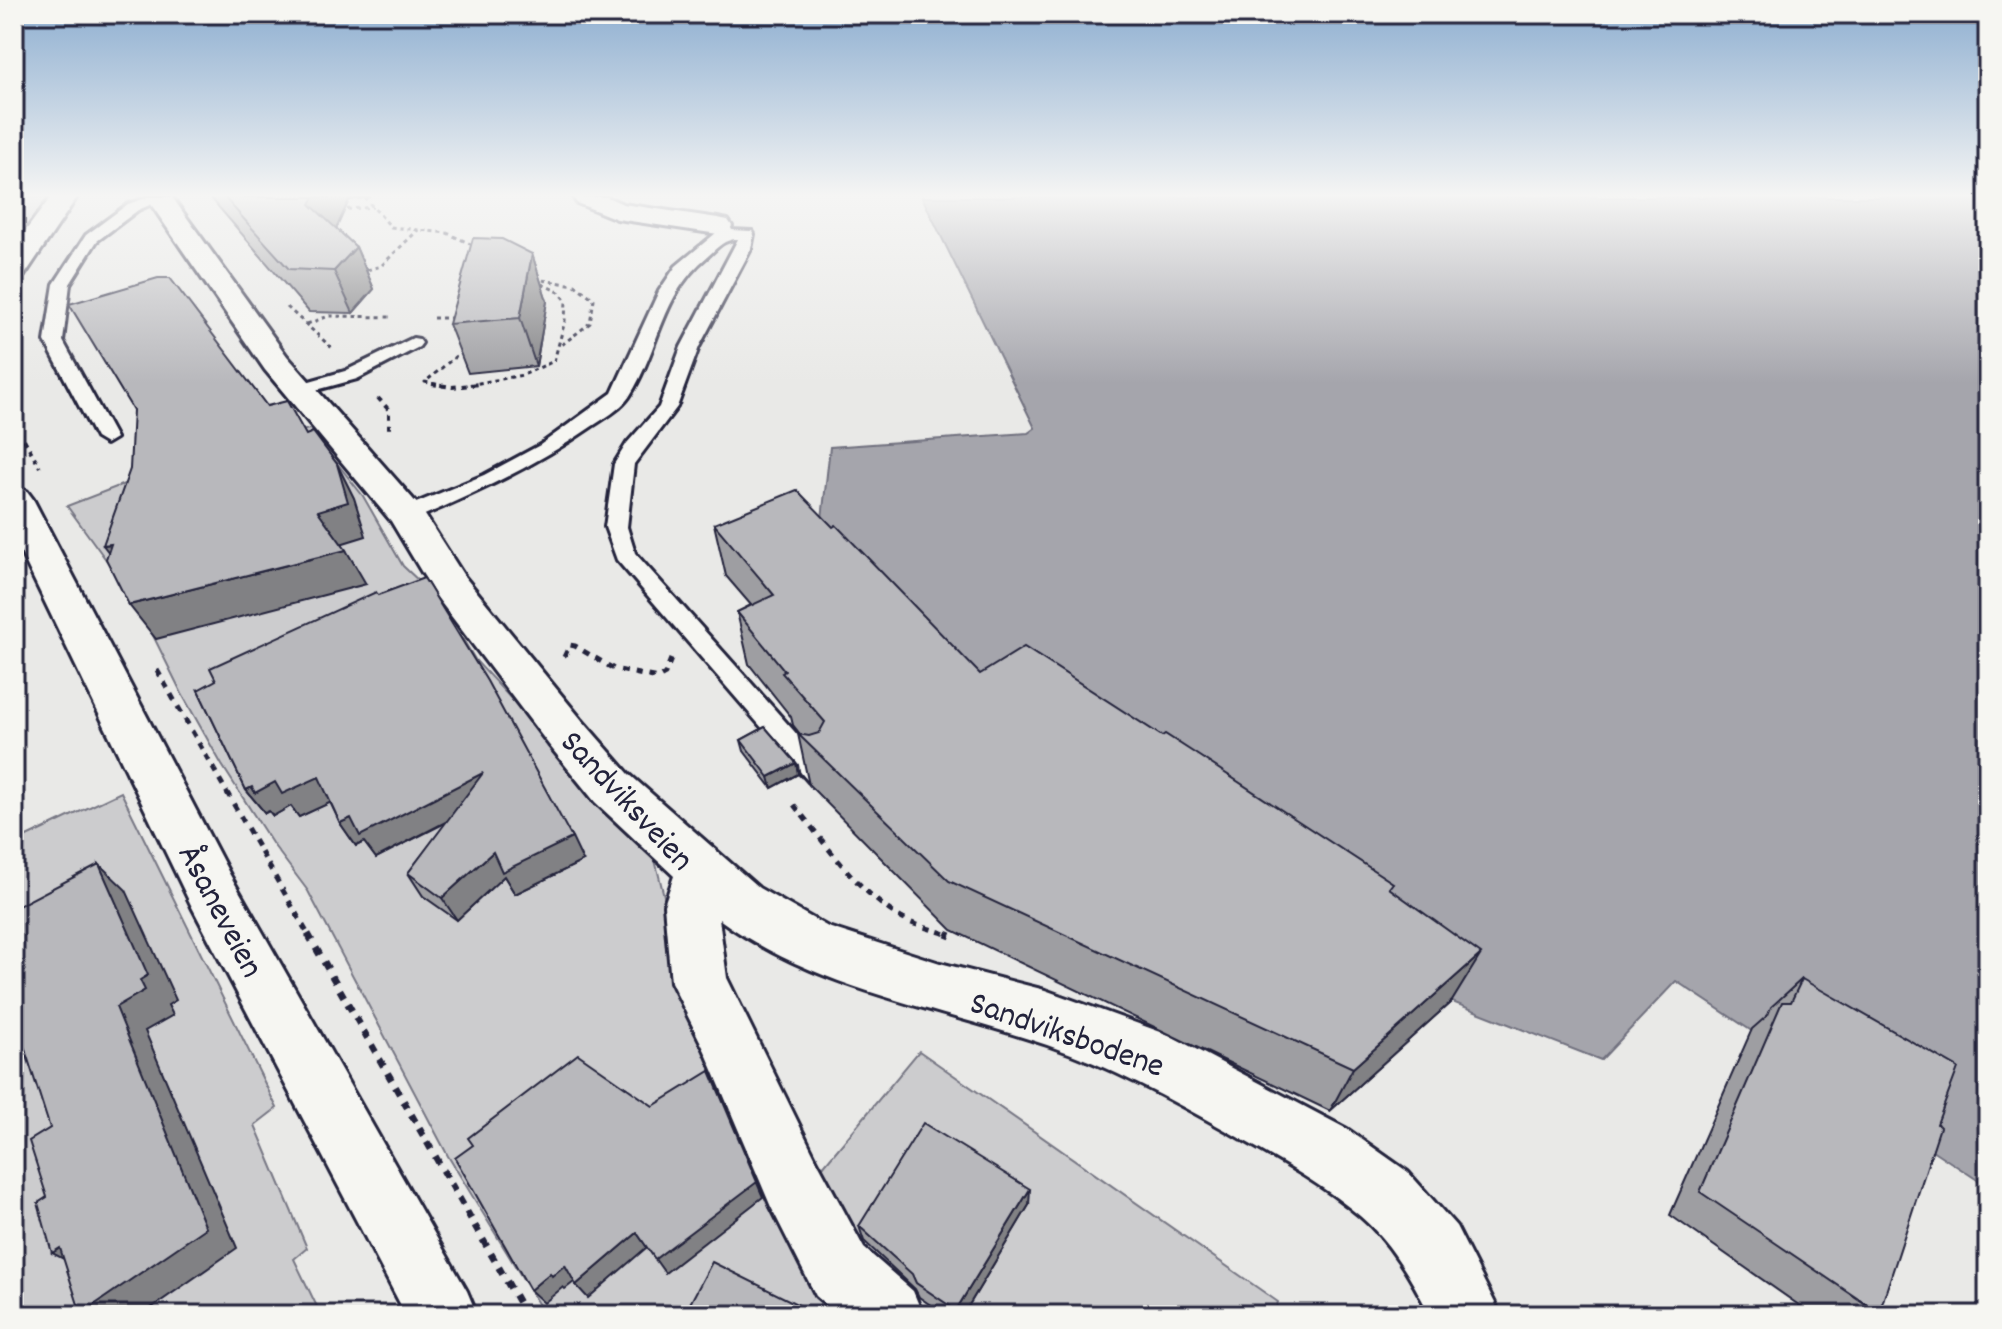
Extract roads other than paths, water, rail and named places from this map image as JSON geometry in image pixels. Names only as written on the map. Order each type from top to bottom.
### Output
[{"type":"main road","name":"Sandviksveien","points":[[203,259],[298,390],[406,515],[450,586],[612,788],[699,866],[700,881],[691,905],[699,982],[732,1045],[794,1184],[840,1272],[889,1315]]},
{"type":"main road","name":"Åsaneveien","points":[[30,488],[211,891],[443,1315]]},
{"type":"main road","name":"Sandviksbodene","points":[[699,866],[740,904],[813,947],[940,989],[1045,1017],[1148,1055],[1325,1151],[1385,1195],[1432,1250],[1467,1315]]},
{"type":"lane","name":"Sandviksveien","points":[[78,259],[62,284],[54,341],[106,438]]},
{"type":"lane","points":[[406,515],[547,449],[620,396],[654,314],[692,259]]},
{"type":"lane","points":[[738,259],[690,347],[668,407],[657,424],[634,447],[624,464],[616,527],[625,555],[818,775]]},
{"type":"lane","points":[[298,390],[364,370],[413,343]]}]
